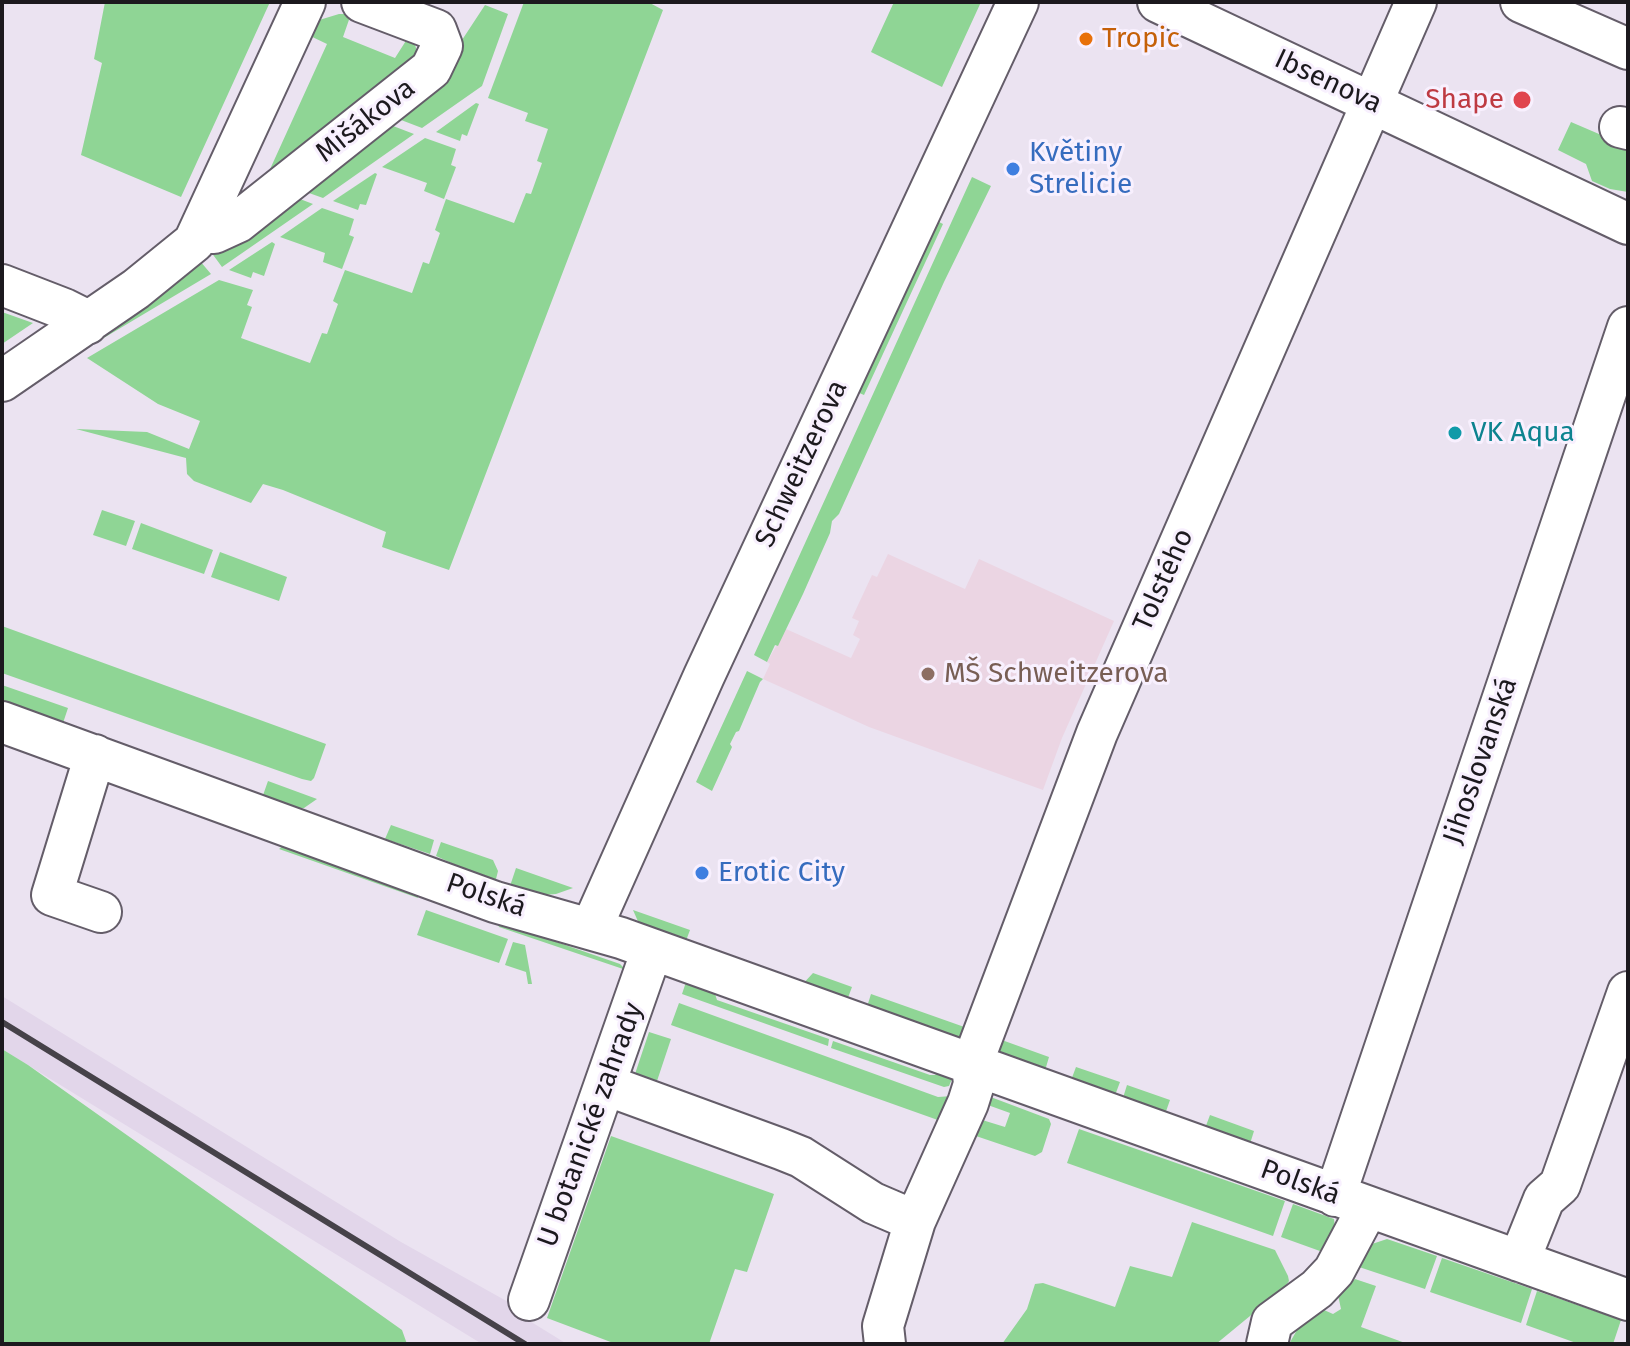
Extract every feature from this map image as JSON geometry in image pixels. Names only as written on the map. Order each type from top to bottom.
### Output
[{"type":"street","name":"Mišákova","points":[[2,381],[181,255],[200,233],[305,2]]},
{"type":"street","name":"Mišákova","points":[[200,233],[214,233],[238,222],[431,69],[442,46],[436,30],[362,2]]},
{"type":"street","name":"Schweitzerova","points":[[591,929],[704,676],[1018,2]]},
{"type":"street","name":"Ibsenova","points":[[1158,2],[1628,224]]},
{"type":"street","name":"Tolstého","points":[[972,1064],[1097,733],[1416,2]]},
{"type":"street","points":[[1521,2],[1628,49]]},
{"type":"street","points":[[2,285],[64,309],[87,324]]},
{"type":"street","name":"Jihoslovanská","points":[[1269,1333],[1334,1271],[1351,1202],[1628,327]]},
{"type":"street","name":"Polská","points":[[2,722],[495,902],[652,950],[1628,1300]]},
{"type":"street","points":[[95,755],[52,895],[101,912]]},
{"type":"street","name":"U botanické zahrady","points":[[529,1300],[652,950]]},
{"type":"street","points":[[1519,1261],[1544,1199],[1560,1185],[1628,992]]},
{"type":"street","points":[[885,1344],[883,1326],[915,1221],[968,1103],[974,1084],[972,1064]]},
{"type":"street","points":[[606,1085],[801,1157],[873,1203],[915,1221]]},
{"type":"shaded area","name":"MŠ Schweitzerova","points":[[888,554],[965,589],[979,559],[1114,621],[1062,738],[1043,790],[869,727],[763,679],[770,664],[767,662],[786,629],[851,658],[860,639],[853,635],[859,621],[852,618],[872,575],[877,577]]},
{"type":"shaded area","points":[[2,996],[401,1242],[510,1303],[520,1315],[567,1344],[482,1344],[5,1051],[2,1049]]},
{"type":"green space","points":[[105,2],[270,2],[181,197],[81,155],[102,63],[94,59]]},
{"type":"green space","points":[[524,2],[648,2],[663,10],[449,570],[382,547],[386,532],[283,490],[263,484],[251,503],[194,481],[187,474],[186,458],[76,429],[147,432],[189,449],[200,421],[158,404],[87,358],[219,280],[253,290],[247,305],[252,307],[241,338],[310,363],[322,333],[327,334],[338,304],[333,301],[345,270],[412,293],[423,262],[429,264],[440,233],[435,230],[446,199],[514,223],[526,193],[531,194],[542,163],[537,161],[548,129],[525,121],[528,113],[488,98]]},
{"type":"green space","points":[[894,2],[981,2],[942,87],[871,52]]},
{"type":"green space","points":[[485,5],[508,14],[482,86],[422,128],[388,115],[441,72]]},
{"type":"green space","points":[[351,14],[343,37],[395,58],[409,36],[419,57],[405,63],[376,87],[384,98],[239,210],[261,189],[327,44],[304,33],[316,21]]},
{"type":"green space","points":[[476,103],[479,104],[467,136],[462,134],[460,141],[436,132]]},
{"type":"green space","points":[[380,121],[414,134],[323,198],[295,188]]},
{"type":"green space","points":[[1571,122],[1628,143],[1628,192],[1592,181],[1586,164],[1558,150]]},
{"type":"green space","points":[[425,138],[456,149],[451,165],[456,167],[444,199],[424,191],[427,183],[382,167]]},
{"type":"green space","points":[[375,173],[366,205],[360,204],[358,210],[333,201]]},
{"type":"green space","points":[[972,177],[991,186],[839,514],[832,521],[830,533],[803,594],[767,662],[754,655]]},
{"type":"green space","points":[[287,194],[313,204],[222,267],[211,252]]},
{"type":"green space","points":[[322,208],[354,219],[349,235],[354,237],[342,269],[323,262],[325,253],[280,237]]},
{"type":"green space","points":[[935,220],[943,224],[864,395],[857,392]]},
{"type":"green space","points":[[272,242],[275,244],[264,276],[253,272],[251,278],[229,270]]},
{"type":"green space","points":[[200,261],[211,274],[97,342],[95,339]]},
{"type":"green space","points":[[2,312],[33,323],[2,344]]},
{"type":"green space","points":[[102,510],[135,521],[126,546],[93,535]]},
{"type":"green space","points":[[141,523],[213,550],[204,574],[132,549]]},
{"type":"green space","points":[[220,552],[287,577],[279,601],[211,577]]},
{"type":"green space","points":[[2,626],[326,744],[314,778],[311,781],[302,779],[2,673]]},
{"type":"green space","points":[[747,671],[763,679],[730,744],[732,747],[712,791],[696,782]]},
{"type":"green space","points":[[2,685],[68,708],[62,726],[2,704]]},
{"type":"green space","points":[[268,781],[317,799],[304,808],[294,808],[262,798]]},
{"type":"green space","points":[[391,825],[434,840],[430,854],[385,839]]},
{"type":"green space","points":[[441,842],[493,860],[498,871],[495,883],[436,856]]},
{"type":"green space","points":[[284,845],[416,892],[418,898],[279,849]]},
{"type":"green space","points":[[516,868],[573,888],[543,895],[509,889]]},
{"type":"green space","points":[[426,910],[508,939],[499,963],[417,935]]},
{"type":"green space","points":[[633,910],[690,930],[684,946],[640,926]]},
{"type":"green space","points":[[496,921],[620,964],[626,970],[499,927]]},
{"type":"green space","points":[[513,942],[525,945],[532,984],[528,984],[526,972],[505,965]]},
{"type":"green space","points":[[813,973],[852,987],[846,1003],[800,987]]},
{"type":"green space","points":[[687,979],[714,991],[717,1000],[829,1039],[828,1046],[682,994]]},
{"type":"green space","points":[[871,994],[970,1029],[959,1039],[866,1010]]},
{"type":"green space","points":[[679,1003],[938,1097],[952,1096],[949,1124],[671,1025]]},
{"type":"green space","points":[[649,1032],[671,1039],[657,1081],[635,1074]]},
{"type":"green space","points":[[999,1039],[1049,1057],[1044,1074],[998,1053]]},
{"type":"green space","points":[[833,1041],[930,1075],[942,1069],[954,1074],[949,1086],[944,1087],[831,1048]]},
{"type":"green space","points":[[2,1049],[402,1330],[407,1344],[2,1344]]},
{"type":"green space","points":[[1076,1067],[1120,1082],[1114,1098],[1070,1083]]},
{"type":"green space","points":[[1127,1085],[1170,1100],[1164,1117],[1122,1101]]},
{"type":"green space","points":[[988,1096],[1049,1119],[1051,1124],[1042,1152],[1035,1156],[973,1135],[979,1119],[1005,1127],[1010,1113],[985,1104]]},
{"type":"green space","points":[[1210,1115],[1254,1131],[1249,1147],[1204,1131]]},
{"type":"green space","points":[[1079,1129],[1285,1201],[1273,1236],[1067,1163]]},
{"type":"green space","points":[[611,1136],[774,1194],[747,1272],[735,1269],[709,1344],[616,1344],[547,1318]]},
{"type":"green space","points":[[1293,1204],[1334,1219],[1337,1245],[1331,1255],[1281,1237]]},
{"type":"green space","points":[[1192,1222],[1275,1250],[1289,1281],[1216,1344],[1002,1344],[1027,1309],[1035,1284],[1043,1283],[1115,1307],[1130,1266],[1172,1277]]},
{"type":"green space","points":[[1387,1239],[1437,1256],[1425,1289],[1353,1265],[1372,1244]]},
{"type":"green space","points":[[1442,1258],[1532,1289],[1521,1323],[1430,1292]]},
{"type":"green space","points":[[1355,1279],[1376,1286],[1361,1327],[1408,1344],[1289,1344],[1301,1323],[1324,1310],[1333,1314],[1341,1309],[1338,1295]]},
{"type":"green space","points":[[1537,1291],[1621,1320],[1613,1344],[1579,1344],[1526,1325]]},
{"type":"railway","points":[[2,1022],[525,1344]]},
{"type":"place","name":"Tropic","points":[[1086,39]]},
{"type":"place","name":"Shape","points":[[1522,100]]},
{"type":"place","name":"Květiny Strelicie","points":[[1013,169]]},
{"type":"place","name":"VK Aqua","points":[[1455,433]]},
{"type":"place","name":"MŠ Schweitzerova","points":[[928,674]]},
{"type":"place","name":"Erotic City","points":[[702,873]]}]
